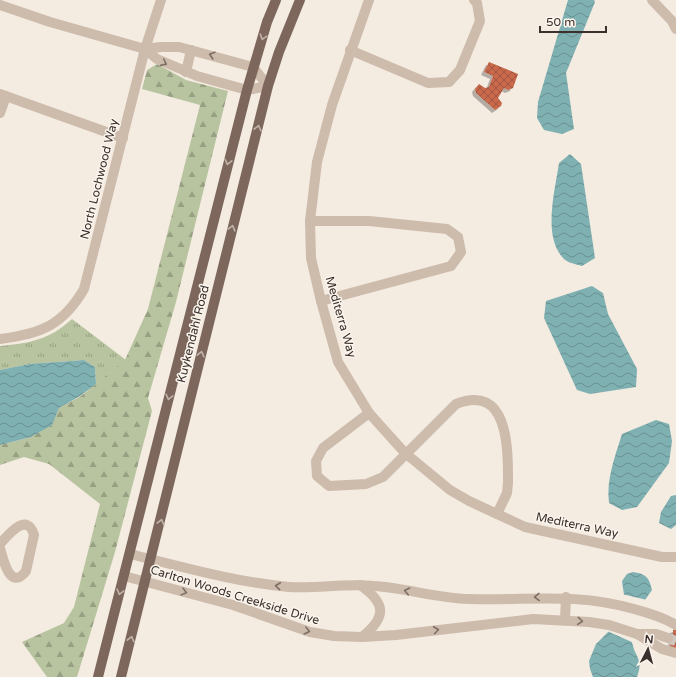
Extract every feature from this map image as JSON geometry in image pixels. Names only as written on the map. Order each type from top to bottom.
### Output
[{"type":"main road","name":"Kuykendahl Road","points":[[98,677],[247,90],[276,0]]},
{"type":"main road","name":"Kuykendahl Road","points":[[121,677],[152,559],[230,234],[268,86],[279,52],[300,0]]},
{"type":"street","name":"North Lochwood Way","points":[[0,339],[23,336],[41,330],[59,321],[69,312],[84,289],[145,49],[162,0]]},
{"type":"street","name":"Mediterra Way","points":[[369,0],[332,104],[317,162],[310,221],[311,258],[320,301],[338,362],[369,413],[405,453],[450,490],[525,527],[662,557],[676,557]]},
{"type":"street","points":[[350,50],[428,83],[449,82],[460,70],[480,21],[477,3],[474,0]]},
{"type":"street","points":[[652,0],[672,21],[676,29]]},
{"type":"street","points":[[0,5],[63,26],[145,49],[179,47],[253,68],[268,86],[247,90],[186,72],[157,59],[145,49]]},
{"type":"street","points":[[186,72],[191,50]]},
{"type":"street","points":[[0,113],[3,95],[123,138]]},
{"type":"street","points":[[310,221],[369,221],[447,229],[458,237],[461,252],[451,266],[320,301]]},
{"type":"street","points":[[369,413],[323,448],[316,461],[317,476],[329,486],[366,484],[383,477],[405,453],[456,404],[466,400],[478,399],[488,403],[496,410],[502,421],[508,469],[507,492],[497,514]]},
{"type":"street","points":[[0,544],[23,524],[32,530],[34,535],[26,571],[23,575],[17,577],[11,576],[7,572],[0,548]]},
{"type":"street","name":"Carlton Woods Creekside Drive","points":[[130,554],[218,576],[263,584],[308,588],[360,584],[382,586],[432,596],[469,599],[566,597],[617,604],[671,620],[676,625]]},
{"type":"street","name":"Carlton Woods Creekside Drive","points":[[124,576],[233,605],[310,632],[334,636],[362,637],[533,619],[564,620],[609,625],[637,634],[662,649],[676,653]]},
{"type":"street","points":[[360,584],[374,595],[379,603],[380,611],[374,628],[362,637]]},
{"type":"street","points":[[564,620],[566,597]]},
{"type":"street","name":"Carlton Woods Creekside Drive","points":[[637,634],[656,634],[668,638]]},
{"type":"green space","points":[[157,64],[186,80],[228,91],[176,302],[148,398],[152,411],[115,552],[77,677],[47,677],[22,642],[64,623],[74,607],[100,504],[49,464],[24,457],[0,465],[0,445],[31,437],[51,425],[59,408],[81,396],[125,360],[148,309],[200,105],[142,89],[147,70]]},
{"type":"green space","points":[[72,319],[126,360],[96,384],[95,367],[84,360],[29,364],[0,370],[0,346],[30,342],[47,336],[64,326]]},
{"type":"water","points":[[568,0],[594,0],[595,2],[566,73],[574,129],[562,134],[544,130],[537,118],[538,102]]},
{"type":"water","points":[[570,154],[581,164],[595,258],[582,266],[564,259],[557,250],[553,239],[553,200],[559,163]]},
{"type":"water","points":[[592,286],[603,293],[608,314],[637,369],[636,387],[590,394],[577,390],[544,318],[546,301]]},
{"type":"water","points":[[84,360],[95,367],[96,384],[80,396],[59,408],[52,425],[31,437],[0,445],[0,370],[29,364]]},
{"type":"water","points":[[656,420],[669,424],[672,441],[669,463],[637,507],[622,510],[609,503],[608,494],[612,468],[622,434]]},
{"type":"water","points":[[676,495],[676,525],[671,529],[659,523],[661,512],[671,496]]},
{"type":"water","points":[[633,572],[644,575],[650,582],[652,590],[645,600],[632,642],[640,666],[637,677],[593,677],[589,661],[596,644],[608,632],[624,595],[622,581],[627,574]]},
{"type":"pier","points":[[622,594],[647,600],[634,643],[607,631]]},
{"type":"building","points":[[489,62],[518,74],[513,88],[508,90],[504,88],[498,98],[502,103],[501,106],[495,110],[476,93],[475,89],[479,84],[485,88],[489,87],[493,76],[484,72]]},
{"type":"building","points":[[676,629],[676,649],[670,647],[673,630]]},
{"type":"tunnel","points":[[668,638],[676,641]]}]
